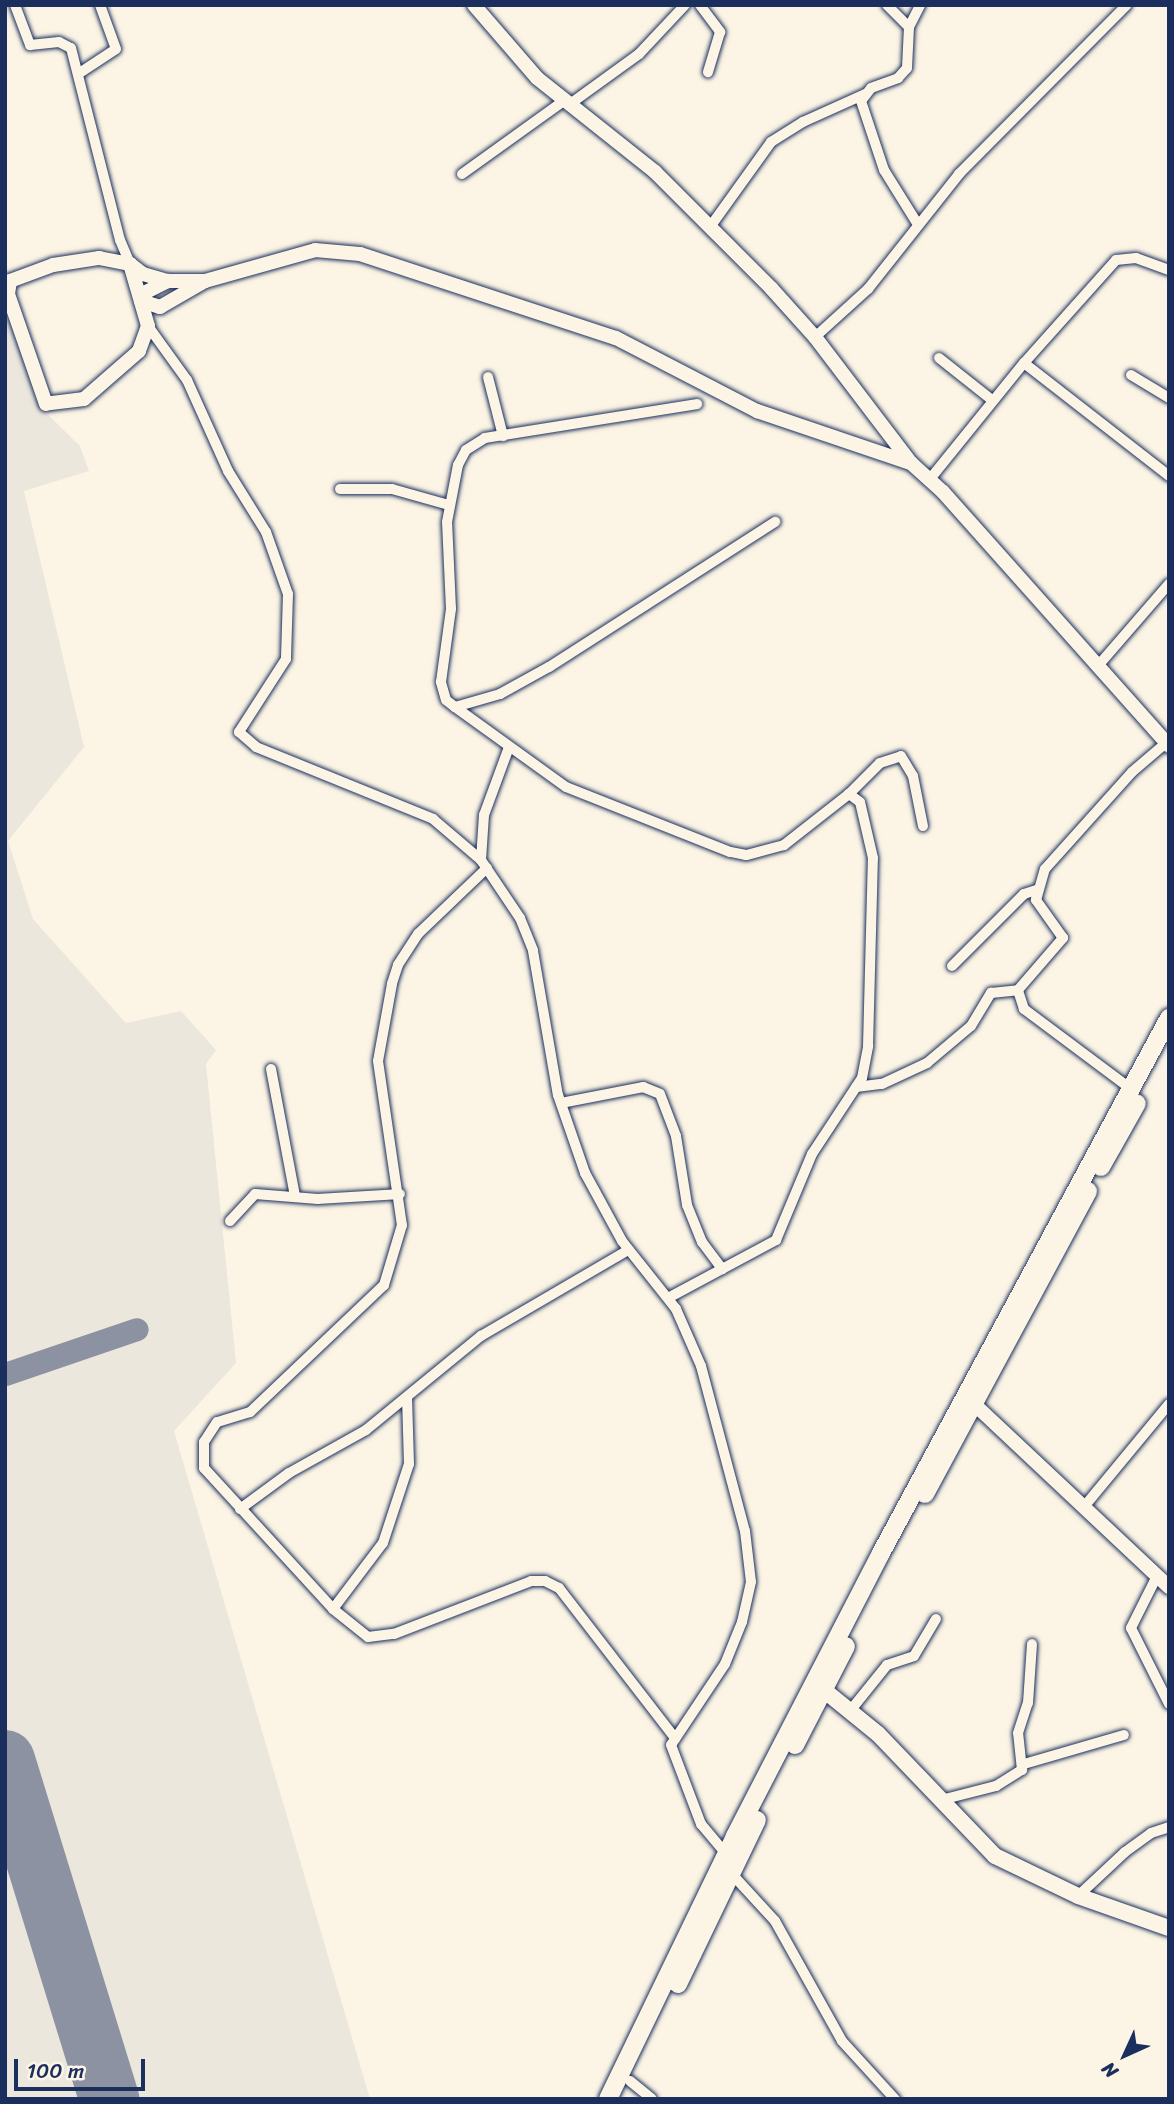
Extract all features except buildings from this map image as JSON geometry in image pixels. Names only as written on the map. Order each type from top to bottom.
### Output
[{"type":"main road","points":[[621,2099],[819,1686],[1016,1296],[1169,1018]]},
{"type":"main road","points":[[608,2099],[726,1854],[1169,1044]]},
{"type":"main road","points":[[819,1686],[850,1711],[995,1856],[1078,1896],[1169,1928]]},
{"type":"street","points":[[15,5],[30,45],[66,43],[78,74],[120,240],[148,326],[187,380],[228,471],[271,543],[288,594],[286,659],[239,733],[256,747],[433,819],[484,864],[520,918],[533,951],[561,1103],[585,1173],[628,1250],[668,1298],[701,1366],[745,1531],[751,1582],[742,1622],[725,1664],[675,1738],[673,1756],[701,1824],[726,1854]]},
{"type":"street","points":[[78,74],[116,49],[100,5]]},
{"type":"street","points":[[474,5],[537,78],[655,172],[815,337],[911,463],[930,479],[1168,745],[1132,772],[1062,847],[1036,890],[1024,894],[952,966]]},
{"type":"street","points":[[462,174],[639,54],[685,5]]},
{"type":"street","points":[[700,5],[720,32],[708,72]]},
{"type":"street","points":[[887,5],[909,27]]},
{"type":"street","points":[[710,227],[771,142],[803,122],[898,78],[907,68],[909,27],[920,5]]},
{"type":"street","points":[[815,337],[868,289],[917,223],[1085,44],[1127,5]]},
{"type":"street","points":[[865,94],[861,109],[870,139],[884,170],[917,223]]},
{"type":"street","points":[[205,281],[176,301],[148,326],[139,351],[94,392],[59,403],[46,404],[40,398],[8,294],[10,281],[68,262],[99,258],[130,264],[144,274],[168,281],[205,281],[315,250],[360,254],[616,338],[757,411],[911,463]]},
{"type":"street","points":[[930,479],[992,400],[1116,260],[1136,258],[1169,270]]},
{"type":"street","points":[[141,301],[146,292],[168,281]]},
{"type":"street","points":[[141,301],[152,307],[176,301]]},
{"type":"street","points":[[939,358],[992,400]]},
{"type":"street","points":[[1024,363],[1169,476]]},
{"type":"street","points":[[1131,375],[1169,398]]},
{"type":"street","points":[[488,377],[503,436]]},
{"type":"street","points":[[697,404],[475,440],[466,450],[457,465],[449,505],[450,609],[441,682],[443,692],[455,708],[581,795],[707,844],[746,855],[784,845],[849,794],[880,763],[901,756],[913,776],[923,825]]},
{"type":"street","points":[[340,489],[404,491],[449,505]]},
{"type":"street","points":[[455,708],[500,694],[549,667],[775,522]]},
{"type":"street","points":[[1097,667],[1169,584]]},
{"type":"street","points":[[509,747],[484,815],[484,864],[418,934],[398,965],[392,984],[378,1061],[400,1194],[402,1225],[384,1284],[250,1412],[217,1422],[204,1442],[204,1468],[333,1609],[354,1629],[374,1638],[531,1581],[545,1581],[574,1604],[675,1738]]},
{"type":"street","points":[[668,1298],[776,1240],[812,1154],[856,1087],[867,1063],[873,858],[860,802],[849,794]]},
{"type":"street","points":[[856,1087],[881,1084],[927,1063],[971,1026],[991,993],[1018,990],[1063,938],[1040,909],[1036,890]]},
{"type":"street","points":[[1018,990],[1024,1009],[1130,1089]]},
{"type":"street","points":[[271,1069],[295,1196]]},
{"type":"street","points":[[561,1103],[643,1087],[660,1094],[676,1136],[687,1205],[702,1242],[722,1269]]},
{"type":"street","points":[[230,1221],[255,1194],[400,1194]]},
{"type":"street","points":[[240,1509],[289,1473],[366,1430],[481,1336],[628,1250]]},
{"type":"street","points":[[333,1609],[383,1543],[409,1464],[407,1397]]},
{"type":"street","points":[[973,1403],[1156,1578],[1169,1587]]},
{"type":"street","points":[[1083,1507],[1169,1404]]},
{"type":"street","points":[[1156,1578],[1131,1628],[1169,1704]]},
{"type":"street","points":[[850,1711],[887,1665],[914,1656],[936,1619]]},
{"type":"street","points":[[1024,1764],[1018,1734],[1028,1703],[1031,1644]]},
{"type":"street","points":[[941,1800],[996,1786],[1017,1775],[1024,1764],[1124,1735]]},
{"type":"street","points":[[1078,1896],[1125,1852],[1151,1833],[1169,1827]]},
{"type":"street","points":[[731,1873],[775,1921],[821,1997],[842,2041],[895,2099]]},
{"type":"street","points":[[630,2081],[652,2099]]},
{"type":"shaded area","points":[[5,300],[40,407],[80,446],[89,471],[24,491],[84,747],[8,841],[33,919],[126,1023],[181,1011],[216,1050],[206,1064],[236,1363],[174,1431],[370,2099],[5,2099]]},
{"type":"taxiway","points":[[5,1374],[137,1329]]},
{"type":"runway","points":[[5,1760],[109,2099]]}]
